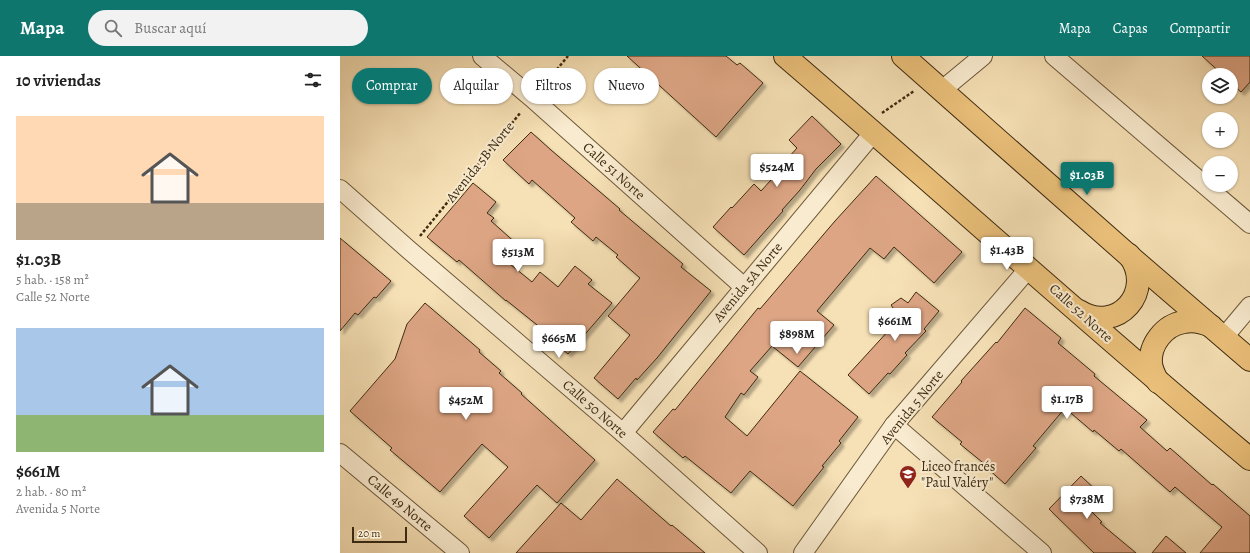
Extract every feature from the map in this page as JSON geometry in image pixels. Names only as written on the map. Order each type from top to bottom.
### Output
[{"type":"main road","name":"Calle 52 Norte","points":[[786,56],[1158,382],[1250,459]]},
{"type":"main road","points":[[903,56],[1127,254],[1250,360]]},
{"type":"main road","points":[[1075,308],[1096,318],[1119,314],[1128,307],[1135,297],[1138,286],[1138,274],[1134,263],[1127,254]]},
{"type":"main road","points":[[1158,382],[1153,373],[1151,363],[1152,354],[1154,345],[1159,336],[1166,330],[1174,324],[1193,321],[1203,323],[1218,332]]},
{"type":"street","name":"Calle 51 Norte","points":[[482,56],[521,89]]},
{"type":"street","points":[[936,85],[983,56]]},
{"type":"street","points":[[1054,56],[1250,224]]},
{"type":"street","name":"Calle 51 Norte","points":[[539,104],[744,287]]},
{"type":"street","name":"Avenida 5A Norte","points":[[623,433],[744,287],[870,129]]},
{"type":"street","name":"Calle 50 Norte","points":[[341,194],[409,250],[623,433],[758,553]]},
{"type":"street","name":"Avenida 5 Norte","points":[[803,553],[894,425],[1029,268]]},
{"type":"street","points":[[1218,332],[1250,306]]},
{"type":"street","points":[[894,425],[1042,553]]},
{"type":"street","name":"Calle 49 Norte","points":[[340,453],[460,553]]},
{"type":"path","name":"Avenida 5B Norte","points":[[558,68],[568,56]]},
{"type":"path","points":[[870,129],[936,85]]},
{"type":"path","name":"Avenida 5B Norte","points":[[409,250],[527,104]]},
{"type":"building","points":[[627,56],[726,56],[737,65],[740,63],[763,83],[716,137],[659,85],[659,68],[640,68]]},
{"type":"building","points":[[1202,56],[1250,56],[1250,82],[1241,92],[1238,89],[1238,68],[1215,68]]},
{"type":"building","points":[[812,116],[841,144],[816,169],[782,210],[783,211],[744,255],[713,227],[754,184],[761,191],[780,170],[779,168],[797,148],[789,140]]},
{"type":"building","points":[[531,132],[683,264],[681,267],[711,291],[657,358],[637,380],[636,378],[618,399],[594,378],[630,335],[608,316],[640,278],[616,257],[618,255],[596,237],[593,241],[571,222],[575,218],[532,180],[529,184],[503,160]]},
{"type":"building","points":[[876,176],[962,252],[934,283],[894,247],[884,259],[870,248],[817,311],[834,325],[798,367],[772,346],[750,371],[758,377],[744,395],[741,393],[725,417],[747,436],[800,371],[858,417],[839,441],[841,443],[822,466],[824,467],[793,506],[750,471],[731,493],[685,456],[683,458],[653,432],[673,409],[675,410],[758,308],[760,309],[835,221]]},
{"type":"building","points":[[473,183],[496,202],[487,213],[494,218],[491,221],[518,245],[505,260],[532,282],[540,272],[558,287],[575,266],[592,280],[588,284],[612,303],[568,354],[550,339],[552,337],[506,301],[459,260],[457,262],[427,237]]},
{"type":"building","points":[[340,238],[391,281],[358,315],[355,313],[340,331]]},
{"type":"building","points":[[916,292],[939,311],[924,329],[926,331],[905,353],[907,355],[869,394],[848,375],[900,318],[891,305],[901,298],[908,303]]},
{"type":"building","points":[[425,303],[480,350],[479,352],[501,371],[499,373],[595,460],[557,503],[537,485],[489,538],[464,516],[508,467],[482,444],[440,492],[390,450],[392,448],[350,411],[395,359],[407,324]]},
{"type":"building","points":[[1025,308],[1061,338],[1058,343],[1095,374],[1094,376],[1147,420],[1140,427],[1167,451],[1170,448],[1250,516],[1250,553],[1200,553],[1222,527],[1175,487],[1170,492],[1121,449],[1119,451],[1094,430],[1093,432],[1065,408],[1033,446],[1036,448],[1005,484],[986,467],[987,466],[960,444],[962,442],[932,417],[962,382],[961,381],[996,342],[997,343]]},
{"type":"building","points":[[1081,476],[1100,494],[1087,507],[1102,522],[1100,523],[1136,553],[1094,553],[1049,509]]},
{"type":"building","points":[[617,479],[671,526],[672,525],[705,553],[516,553],[561,503],[581,520]]},
{"type":"building","points":[[1166,536],[1186,553],[1152,553]]},
{"type":"place","name":"Liceo francés \"Paul Valéry\"","points":[[908,489]]}]
